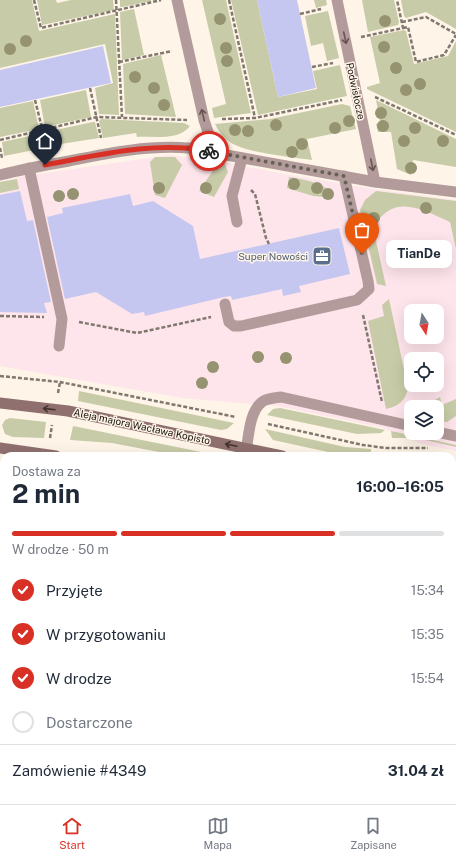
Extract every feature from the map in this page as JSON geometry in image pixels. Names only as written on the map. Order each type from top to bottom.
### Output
[{"type":"main road","name":"Aleja majora Wacława Kopisto","points":[[0,403],[68,410],[246,452]]},
{"type":"main road","points":[[0,448],[28,452]]},
{"type":"street","points":[[177,0],[204,120],[215,152]]},
{"type":"street","name":"Podwisłocze","points":[[337,0],[376,182]]},
{"type":"street","points":[[0,175],[29,168],[141,148],[188,148],[376,182],[456,192]]},
{"type":"street","points":[[237,222],[232,196],[242,158]]},
{"type":"street","points":[[29,168],[62,319],[59,346]]},
{"type":"street","points":[[226,308],[229,322],[234,326],[241,326],[360,298],[369,290],[344,176]]},
{"type":"street","points":[[246,452],[254,414],[263,401],[270,398],[281,397],[404,424]]},
{"type":"street","points":[[444,433],[456,436]]},
{"type":"path","points":[[34,0],[41,28],[162,0]]},
{"type":"path","points":[[116,0],[122,117]]},
{"type":"path","points":[[229,0],[255,118]]},
{"type":"path","points":[[397,0],[403,28]]},
{"type":"path","points":[[300,14],[323,9]]},
{"type":"path","points":[[346,41],[408,26],[416,62],[444,55],[456,34],[426,17],[402,22]]},
{"type":"path","points":[[119,62],[188,47]]},
{"type":"path","points":[[312,67],[334,62]]},
{"type":"path","points":[[90,88],[101,138]]},
{"type":"path","points":[[0,140],[97,117],[204,120],[255,118],[368,94],[456,135]]},
{"type":"path","points":[[35,100],[47,148],[45,165]]},
{"type":"path","points":[[236,179],[246,185],[255,194],[266,238],[269,244]]},
{"type":"path","points":[[360,298],[386,420]]},
{"type":"path","points":[[0,316],[50,317],[137,333],[226,308]]},
{"type":"path","points":[[0,376],[60,382],[236,417]]},
{"type":"path","points":[[265,424],[363,445],[386,448],[424,447],[430,449]]},
{"type":"shaded area","points":[[170,155],[223,162],[380,190],[456,200],[456,451],[422,444],[412,440],[444,440],[444,400],[404,400],[404,437],[383,428],[277,406],[183,398],[0,366],[0,182],[25,176]]},
{"type":"green space","points":[[0,0],[32,0],[39,31],[115,14],[119,115],[99,114],[95,88],[113,83],[105,44],[0,68]]},
{"type":"green space","points":[[37,0],[56,0],[57,3],[71,0],[113,0],[114,10],[42,25]]},
{"type":"green space","points":[[120,0],[151,0],[151,1],[120,7]]},
{"type":"green space","points":[[202,0],[226,0],[251,113],[214,118],[212,108],[226,104]]},
{"type":"green space","points":[[231,0],[257,0],[278,97],[317,89],[313,71],[340,65],[347,96],[258,115]]},
{"type":"green space","points":[[314,0],[326,0],[327,5],[316,8]]},
{"type":"green space","points":[[362,0],[394,0],[399,22],[398,25],[368,32]]},
{"type":"green space","points":[[401,0],[456,0],[456,29],[426,12],[406,18],[404,16]]},
{"type":"green space","points":[[134,9],[144,55],[122,60],[120,12]]},
{"type":"green space","points":[[328,11],[339,58],[327,61],[323,43],[311,46],[305,16]]},
{"type":"green space","points":[[404,30],[406,31],[414,64],[448,56],[456,41],[456,132],[367,89],[367,87],[380,83],[370,37]]},
{"type":"green space","points":[[161,55],[176,117],[125,114],[123,64]]},
{"type":"green space","points":[[86,90],[91,117],[45,127],[40,100]]},
{"type":"green space","points":[[376,100],[456,139],[456,167],[413,160],[411,175],[397,169],[391,132],[378,132],[376,124],[380,122]]},
{"type":"green space","points":[[33,101],[39,129],[0,137],[0,108]]},
{"type":"green space","points":[[342,104],[350,106],[356,129],[307,139],[312,160],[257,152],[237,146],[223,136],[215,124],[270,119]]},
{"type":"green space","points":[[101,119],[184,123],[190,126],[185,131],[173,136],[137,137],[136,133],[103,138],[99,121]]},
{"type":"green space","points":[[95,122],[99,138],[48,146],[46,132]]},
{"type":"green space","points":[[39,134],[44,148],[4,156],[2,142]]},
{"type":"green space","points":[[155,157],[175,157],[182,165],[165,198],[155,195],[150,162]]},
{"type":"green space","points":[[222,163],[225,164],[228,172],[214,197],[199,191],[212,172]]},
{"type":"green space","points":[[289,177],[319,184],[334,194],[333,198],[313,196],[287,188]]},
{"type":"green space","points":[[17,179],[19,189],[0,193],[0,182]]},
{"type":"green space","points":[[376,191],[456,201],[456,249],[450,222],[419,209],[399,207],[390,210],[381,217],[373,228],[386,286],[377,284],[360,210],[365,200]]},
{"type":"green space","points":[[389,299],[404,369],[404,392],[407,392],[406,396],[401,402],[386,409],[368,321],[384,316],[382,305]]},
{"type":"green space","points":[[79,391],[234,423],[227,429],[221,430],[78,401]]},
{"type":"green space","points":[[456,399],[456,416],[447,422],[444,422],[444,404]]},
{"type":"green space","points":[[280,408],[385,430],[381,433],[357,434],[267,415],[273,409]]},
{"type":"green space","points":[[10,418],[46,422],[44,438],[13,437],[5,434],[2,425],[5,420]]},
{"type":"green space","points":[[73,426],[201,452],[159,452],[112,443],[70,440]]},
{"type":"green space","points":[[265,429],[345,447],[371,449],[371,452],[328,452],[273,440]]},
{"type":"green space","points":[[391,431],[404,434],[404,438],[392,438]]},
{"type":"green space","points":[[426,440],[456,445],[456,447]]},
{"type":"building","points":[[257,0],[297,0],[316,88],[278,97]]},
{"type":"building","points":[[103,46],[111,83],[0,107],[0,70]]},
{"type":"building","points":[[20,191],[27,221],[33,220],[51,302],[44,303],[47,313],[0,312],[0,195]]},
{"type":"building","points":[[130,194],[133,206],[153,201],[193,226],[200,259],[339,228],[350,274],[299,286],[301,292],[283,296],[282,289],[232,300],[231,296],[224,297],[145,316],[144,312],[132,314],[96,292],[65,299],[47,217],[63,213],[62,208]]},
{"type":"way so far","points":[[209,151],[344,176],[362,254]]},
{"type":"place","name":"TianDe","points":[[362,254]]},
{"type":"place","name":"Super Nowości","points":[[322,256]]},
{"type":"route","points":[[45,165],[141,148],[168,146],[209,151]]}]
